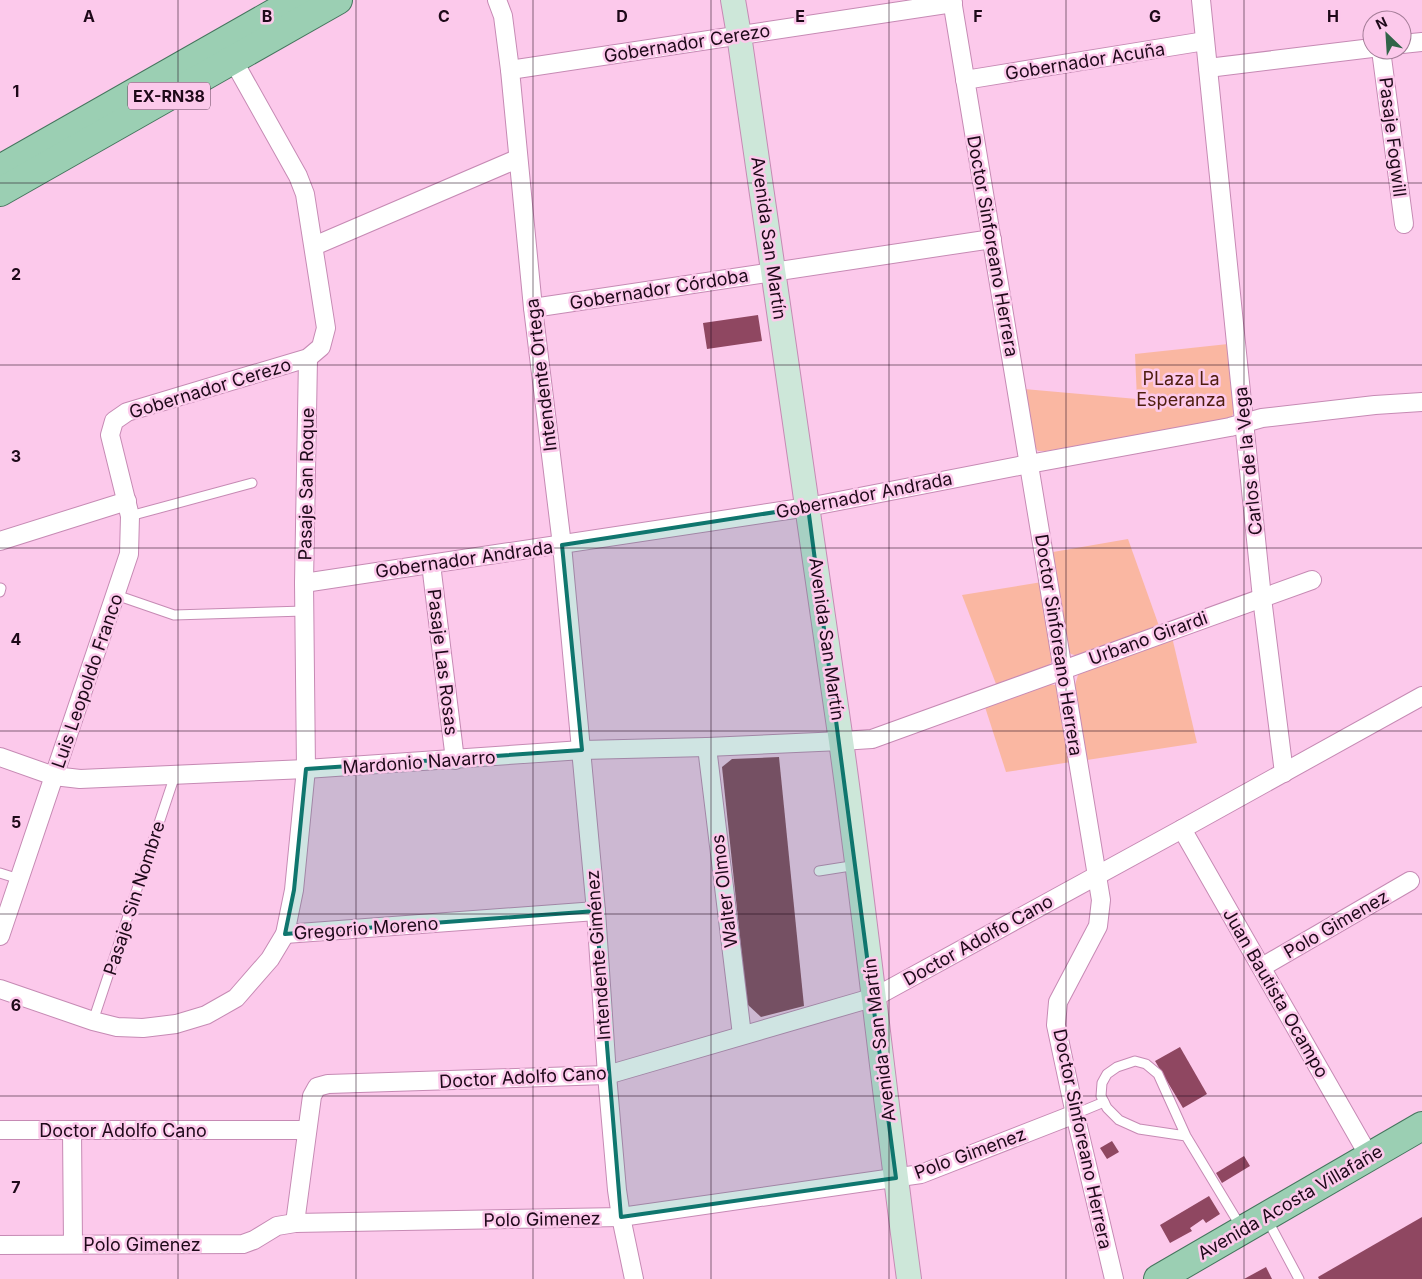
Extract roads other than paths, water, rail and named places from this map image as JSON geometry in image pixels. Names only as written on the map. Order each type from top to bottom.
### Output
[{"type":"main road","name":"EX-RN38","points":[[0,169],[297,0]]},
{"type":"main road","name":"EX-RN38","points":[[0,192],[338,0]]},
{"type":"main road","name":"Avenida San Martín","points":[[733,0],[841,741],[875,997],[909,1279]]},
{"type":"main road","name":"Avenida Acosta Villafañe","points":[[1172,1275],[1254,1223],[1422,1126]]},
{"type":"street","name":"Intendente Ortega","points":[[497,0],[502,16],[510,70],[517,159],[562,545],[582,750]]},
{"type":"street","name":"Carlos de la Vega","points":[[1201,0],[1262,598],[1284,773]]},
{"type":"street","name":"Gobernador Cerezo","points":[[510,70],[953,2]]},
{"type":"street","name":"Doctor Sinforeano Herrera","points":[[953,2],[1101,900],[1098,926],[1058,1002],[1056,1025],[1114,1279]]},
{"type":"street","name":"Gobernador Acuña","points":[[965,80],[1205,41]]},
{"type":"street","points":[[1208,68],[1362,49]]},
{"type":"street","points":[[233,60],[298,176],[305,194],[326,328],[321,347],[308,358]]},
{"type":"street","name":"Pasaje Fogwill","points":[[1382,60],[1404,224]]},
{"type":"street","points":[[314,246],[517,159]]},
{"type":"street","name":"Gobernador Córdoba","points":[[533,308],[992,238]]},
{"type":"street","name":"Gobernador Cerezo","points":[[114,421],[127,412],[308,358]]},
{"type":"street","name":"Pasaje San Roque","points":[[285,934],[294,890],[306,769],[304,583],[308,358]]},
{"type":"street","name":"Gobernador Andrada","points":[[304,583],[808,507],[1230,427],[1262,418],[1375,405],[1422,402]]},
{"type":"street","name":"Luis Leopoldo Franco","points":[[0,936],[129,554],[128,509],[110,435],[114,421]]},
{"type":"street","points":[[0,541],[128,509]]},
{"type":"street","name":"Pasaje Las Rosas","points":[[431,564],[455,760]]},
{"type":"street","name":"Urbano Girardi","points":[[841,741],[872,738],[1312,580]]},
{"type":"street","name":"Doctor Adolfo Cano","points":[[0,1130],[307,1130],[312,1096],[317,1087],[328,1084],[607,1075],[875,997],[1422,696]]},
{"type":"street","name":"Mardonio Navarro","points":[[0,757],[54,776],[80,779],[306,769],[582,750],[841,741]]},
{"type":"street","name":"Walter Olmos","points":[[707,746],[742,1035]]},
{"type":"street","name":"Intendente Giménez","points":[[582,750],[596,911],[607,1075],[621,1218],[634,1279]]},
{"type":"street","name":"Juan Bautista Ocampo","points":[[1182,829],[1369,1156]]},
{"type":"street","name":"Polo Gimenez","points":[[1262,967],[1410,881]]},
{"type":"street","name":"Gregorio Moreno","points":[[0,989],[93,1021],[117,1027],[143,1028],[176,1024],[206,1015],[236,998],[270,960],[285,934],[596,911]]},
{"type":"street","name":"Polo Gimenez","points":[[0,1245],[243,1244],[254,1240],[277,1226],[295,1223],[621,1218],[921,1174],[1075,1114]]},
{"type":"street","points":[[72,1130],[73,1244]]},
{"type":"street","points":[[295,1223],[307,1130]]},
{"type":"lane","points":[[128,509],[252,483]]},
{"type":"lane","points":[[116,595],[174,615],[304,611]]},
{"type":"lane","name":"Pasaje Sin Nombre","points":[[93,1021],[175,775]]},
{"type":"lane","points":[[819,871],[857,865]]},
{"type":"lane","points":[[0,873],[19,880]]},
{"type":"lane","points":[[1186,1136],[1139,1130],[1120,1120],[1107,1108],[1101,1096],[1102,1083],[1107,1074],[1117,1067],[1135,1061],[1146,1064],[1158,1074],[1186,1136],[1299,1279]]},
{"type":"lane","points":[[1075,1114],[1104,1102]]},
{"type":"park label","name":"PLaza La Esperanza","points":[[1181,388]]}]
